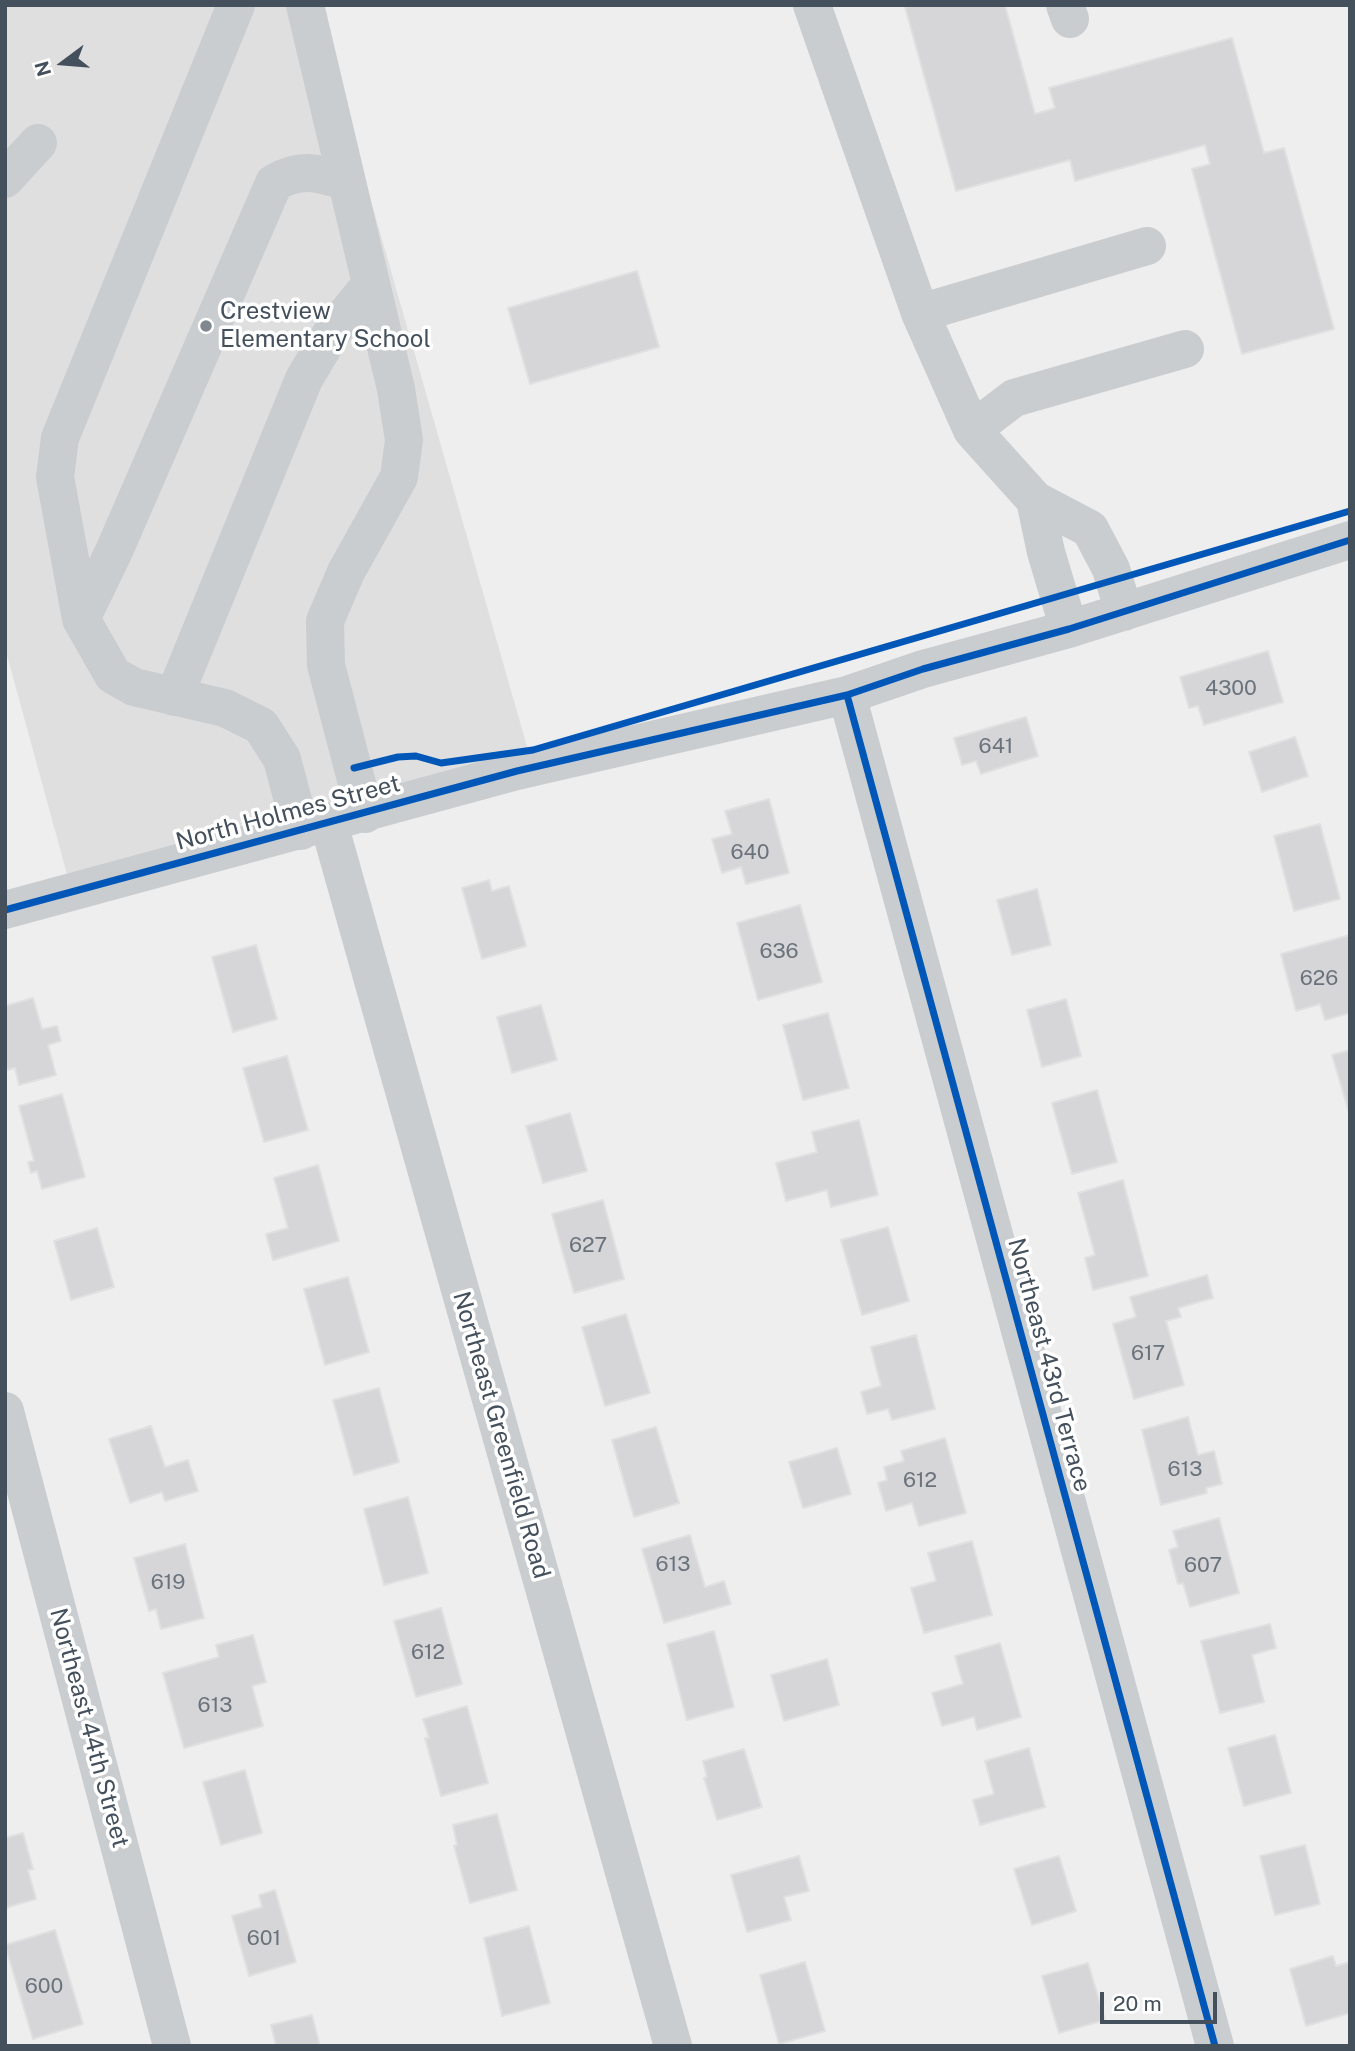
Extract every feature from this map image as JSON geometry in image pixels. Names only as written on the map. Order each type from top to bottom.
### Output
[{"type":"street","name":"Northeast Greenfield Road","points":[[236,5],[60,438],[55,477],[81,619],[113,675],[134,687],[225,708],[261,726],[282,759],[315,827],[673,2046]]},
{"type":"street","points":[[305,5],[396,389],[404,440],[399,477],[346,572],[325,621],[326,665],[365,814]]},
{"type":"street","points":[[812,5],[920,313],[972,430],[1035,500],[1090,529],[1111,569],[1124,612]]},
{"type":"street","points":[[5,179],[38,144]]},
{"type":"street","points":[[81,619],[114,551],[274,183],[292,173],[316,172],[347,182]]},
{"type":"street","points":[[920,313],[1147,246]]},
{"type":"street","points":[[174,697],[304,379],[332,332],[371,284]]},
{"type":"street","points":[[972,430],[1014,398],[1185,349]]},
{"type":"street","points":[[1035,500],[1046,552],[1069,629]]},
{"type":"street","name":"North Holmes Street","points":[[5,910],[517,771],[847,695],[923,668],[1069,629],[1348,546]]},
{"type":"street","name":"Northeast 43rd Terrace","points":[[847,695],[1215,2046]]},
{"type":"street","name":"Northeast 44th Street","points":[[5,1411],[172,2046]]},
{"type":"shaded area","name":"Crestview Elementary School","points":[[5,5],[315,5],[528,750],[68,878],[5,648]]},
{"type":"building","points":[[1005,5],[1035,114],[1055,108],[1049,88],[1232,38],[1264,153],[1284,148],[1334,329],[1242,354],[1192,169],[1210,164],[1205,145],[1075,181],[1070,160],[956,191],[905,7]]},
{"type":"building","points":[[637,271],[659,347],[530,384],[508,308]]},
{"type":"building","points":[[1268,651],[1283,702],[1204,725],[1198,706],[1189,708],[1180,677]]},
{"type":"building","points":[[1026,717],[1038,756],[981,774],[976,761],[962,765],[954,738]]},
{"type":"building","points":[[1295,737],[1308,776],[1262,792],[1249,752]]},
{"type":"building","points":[[769,799],[789,873],[746,884],[741,867],[722,873],[712,839],[732,834],[725,811]]},
{"type":"building","points":[[1320,824],[1340,899],[1294,911],[1274,836]]},
{"type":"building","points":[[489,880],[492,891],[509,886],[526,946],[482,959],[462,888]]},
{"type":"building","points":[[1037,889],[1051,945],[1012,955],[997,900]]},
{"type":"building","points":[[800,905],[822,982],[758,1000],[737,923]]},
{"type":"building","points":[[1350,935],[1350,1013],[1325,1020],[1320,1004],[1296,1011],[1281,954]]},
{"type":"building","points":[[256,945],[277,1019],[233,1032],[212,957]]},
{"type":"building","points":[[33,998],[42,1029],[57,1026],[61,1041],[48,1045],[56,1075],[19,1085],[15,1068],[7,1070],[5,1063],[5,1006]]},
{"type":"building","points":[[1066,999],[1081,1056],[1042,1067],[1027,1010]]},
{"type":"building","points":[[541,1005],[557,1060],[512,1073],[497,1017]]},
{"type":"building","points":[[828,1013],[849,1088],[803,1100],[783,1025]]},
{"type":"building","points":[[1350,1050],[1350,1116],[1332,1055]]},
{"type":"building","points":[[287,1056],[308,1130],[264,1142],[243,1068]]},
{"type":"building","points":[[1097,1090],[1117,1162],[1072,1174],[1052,1103]]},
{"type":"building","points":[[62,1094],[85,1177],[42,1189],[37,1171],[31,1173],[28,1162],[34,1161],[19,1106]]},
{"type":"building","points":[[570,1113],[587,1171],[543,1183],[526,1126]]},
{"type":"building","points":[[859,1120],[878,1195],[831,1207],[827,1190],[786,1201],[776,1163],[817,1152],[812,1132]]},
{"type":"building","points":[[318,1165],[339,1241],[273,1260],[266,1234],[288,1228],[274,1178]]},
{"type":"building","points":[[1123,1180],[1148,1276],[1093,1290],[1085,1258],[1095,1255],[1078,1193]]},
{"type":"building","points":[[603,1200],[624,1279],[574,1293],[552,1214]]},
{"type":"building","points":[[888,1227],[909,1301],[862,1315],[841,1240]]},
{"type":"building","points":[[97,1228],[114,1287],[71,1300],[54,1241]]},
{"type":"building","points":[[1207,1275],[1213,1298],[1178,1308],[1181,1317],[1166,1321],[1184,1385],[1134,1399],[1113,1324],[1136,1317],[1130,1297]]},
{"type":"building","points":[[348,1277],[369,1352],[325,1365],[304,1289]]},
{"type":"building","points":[[626,1314],[650,1393],[605,1406],[582,1327]]},
{"type":"building","points":[[916,1335],[935,1409],[892,1420],[888,1409],[867,1414],[861,1392],[881,1386],[871,1347]]},
{"type":"building","points":[[379,1388],[399,1462],[354,1475],[333,1400]]},
{"type":"building","points":[[1188,1417],[1198,1455],[1214,1451],[1222,1484],[1206,1488],[1207,1493],[1161,1505],[1142,1430]]},
{"type":"building","points":[[151,1426],[165,1467],[188,1460],[198,1491],[165,1501],[162,1492],[130,1503],[109,1439]]},
{"type":"building","points":[[656,1427],[679,1503],[634,1517],[612,1440]]},
{"type":"building","points":[[945,1438],[966,1513],[919,1526],[912,1503],[886,1511],[878,1483],[887,1480],[884,1467],[904,1461],[901,1451]]},
{"type":"building","points":[[837,1448],[851,1494],[803,1508],[789,1462]]},
{"type":"building","points":[[408,1497],[428,1573],[384,1585],[364,1509]]},
{"type":"building","points":[[1219,1518],[1239,1593],[1190,1607],[1183,1583],[1178,1584],[1169,1550],[1178,1547],[1173,1531]]},
{"type":"building","points":[[690,1535],[705,1587],[724,1581],[731,1604],[664,1623],[642,1549]]},
{"type":"building","points":[[972,1541],[992,1615],[924,1633],[911,1588],[936,1581],[928,1553]]},
{"type":"building","points":[[185,1544],[204,1618],[161,1629],[156,1609],[149,1611],[134,1558]]},
{"type":"building","points":[[441,1608],[462,1684],[416,1697],[394,1621]]},
{"type":"building","points":[[1270,1624],[1276,1648],[1252,1655],[1264,1702],[1220,1713],[1201,1641]]},
{"type":"building","points":[[714,1631],[734,1707],[687,1720],[667,1644]]},
{"type":"building","points":[[253,1635],[266,1682],[252,1686],[263,1726],[184,1748],[163,1673],[219,1657],[216,1645]]},
{"type":"building","points":[[1000,1643],[1021,1717],[977,1730],[974,1717],[942,1726],[932,1693],[963,1684],[955,1656]]},
{"type":"building","points":[[827,1659],[839,1705],[784,1721],[771,1675]]},
{"type":"building","points":[[467,1706],[488,1783],[441,1796],[425,1738],[429,1738],[423,1719]]},
{"type":"building","points":[[1275,1735],[1291,1793],[1244,1806],[1228,1748]]},
{"type":"building","points":[[1029,1748],[1045,1807],[980,1825],[973,1800],[994,1794],[985,1761]]},
{"type":"building","points":[[744,1749],[762,1807],[717,1820],[704,1778],[707,1777],[703,1761]]},
{"type":"building","points":[[245,1770],[262,1833],[221,1845],[203,1782]]},
{"type":"building","points":[[497,1814],[517,1890],[470,1903],[454,1846],[457,1845],[453,1825]]},
{"type":"building","points":[[23,1833],[33,1869],[28,1870],[36,1899],[5,1908],[5,1838]]},
{"type":"building","points":[[1305,1845],[1320,1904],[1275,1915],[1260,1856]]},
{"type":"building","points":[[799,1856],[809,1891],[784,1897],[791,1920],[747,1932],[731,1875]]},
{"type":"building","points":[[1059,1856],[1076,1911],[1032,1925],[1014,1869]]},
{"type":"building","points":[[275,1890],[296,1962],[249,1976],[232,1916],[262,1907],[259,1895]]},
{"type":"building","points":[[529,1926],[550,2003],[502,2016],[484,1938]]},
{"type":"building","points":[[55,1930],[83,2024],[33,2039],[5,1945]]},
{"type":"building","points":[[1333,1956],[1336,1966],[1350,1962],[1350,2013],[1306,2026],[1290,1969]]},
{"type":"building","points":[[805,1962],[825,2031],[779,2044],[760,1975]]},
{"type":"building","points":[[1088,1963],[1105,2020],[1059,2033],[1042,1976]]},
{"type":"building","points":[[312,2015],[320,2046],[276,2046],[271,2025]]},
{"type":"cycle path","points":[[354,768],[398,757],[416,756],[441,763],[533,750],[1350,511]]},
{"type":"cycle path","points":[[5,910],[517,771],[847,695],[923,669],[1069,629],[1350,540]]},
{"type":"cycle path","points":[[847,695],[1215,2046]]},
{"type":"place","name":"Crestview Elementary School","points":[[206,326]]}]
